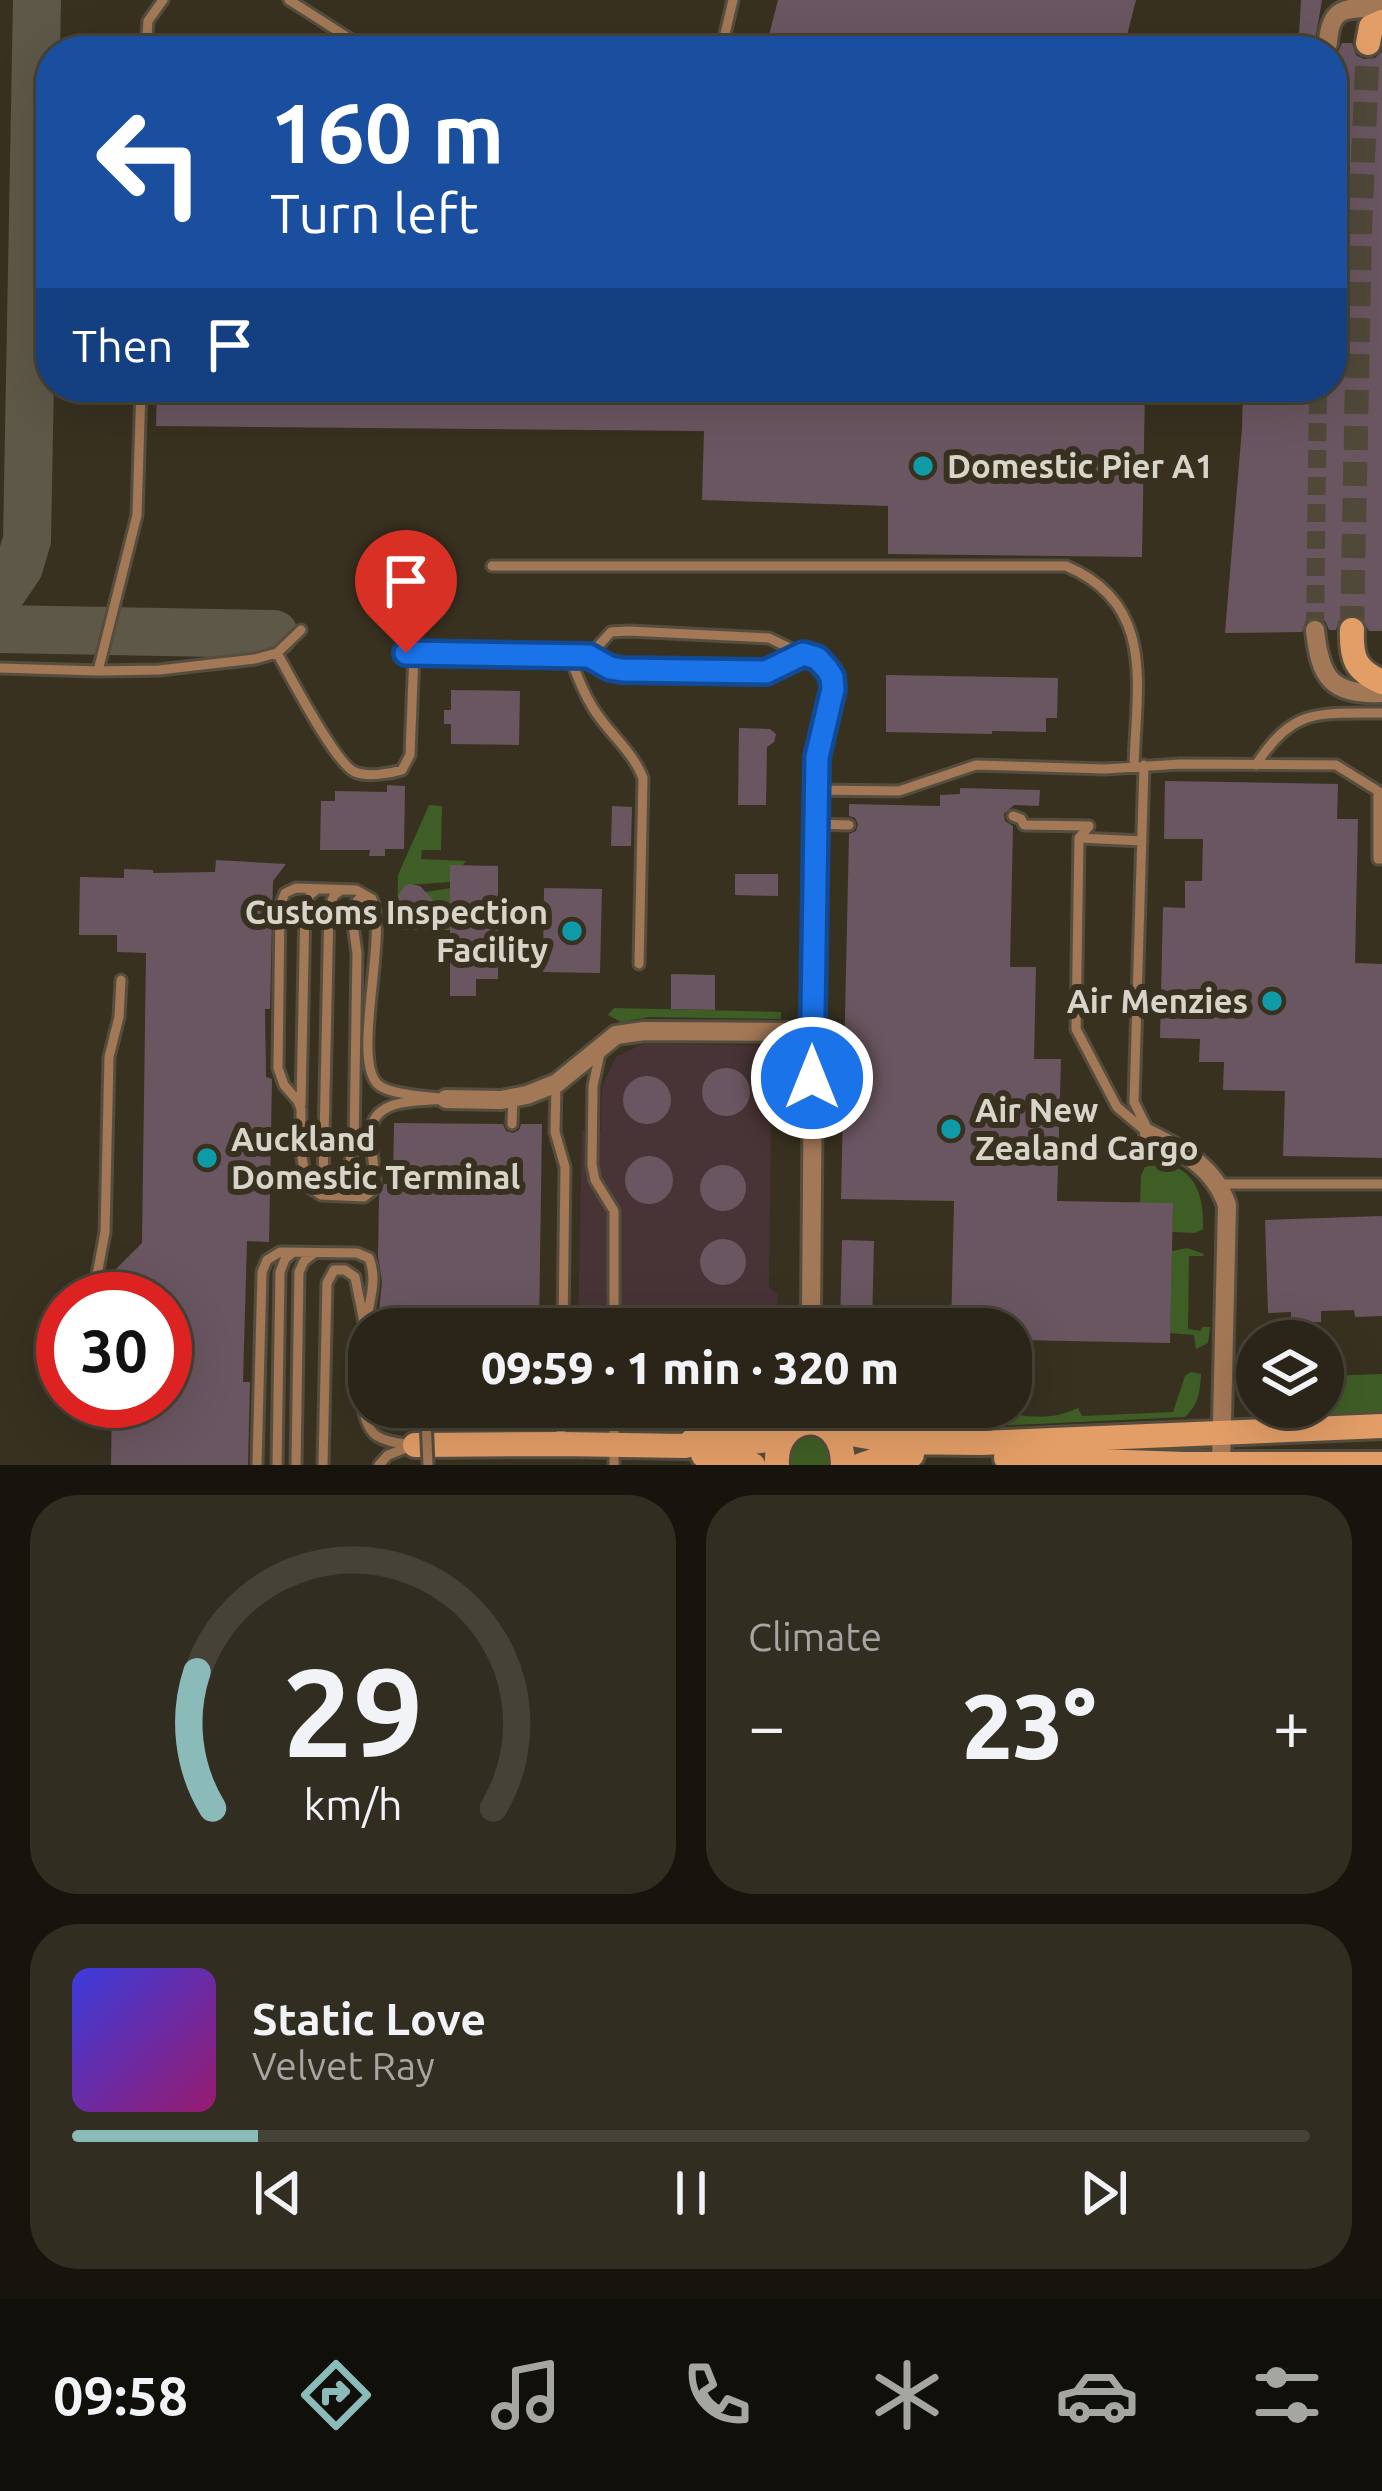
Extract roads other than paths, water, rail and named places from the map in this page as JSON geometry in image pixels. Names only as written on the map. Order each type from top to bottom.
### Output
[{"type":"street","points":[[1328,36],[1333,16],[1345,10],[1382,8]]},
{"type":"street","points":[[1315,630],[1321,669],[1328,678],[1353,691],[1382,693]]},
{"type":"street","points":[[1352,630],[1358,666],[1382,682]]},
{"type":"street","points":[[810,656],[832,677],[833,689],[817,757],[815,790],[810,1308]]},
{"type":"street","points":[[446,1099],[501,1100],[556,1083],[616,1035],[812,1032]]},
{"type":"street","points":[[1149,1134],[1196,1161],[1218,1184],[1227,1205],[1221,1464]]},
{"type":"street","points":[[851,1428],[896,1442],[980,1443],[1382,1426]]},
{"type":"street","points":[[421,1455],[561,1444],[614,1455],[686,1446],[693,1440],[739,1443],[782,1428]]},
{"type":"street","points":[[777,1465],[777,1448],[787,1428]]},
{"type":"street","points":[[832,1428],[841,1445],[842,1465]]},
{"type":"street","points":[[686,1446],[692,1454],[732,1462]]},
{"type":"street","points":[[862,1465],[884,1457],[924,1455],[1382,1464]]},
{"type":"lane","points":[[147,36],[148,21],[163,0]]},
{"type":"lane","points":[[289,0],[345,36]]},
{"type":"lane","points":[[725,36],[733,0]]},
{"type":"lane","points":[[98,671],[137,515],[141,402]]},
{"type":"lane","points":[[492,566],[1066,566],[1097,581],[1132,632],[1137,657],[1142,841],[1134,1102],[1149,1134]]},
{"type":"lane","points":[[0,668],[174,669],[255,659],[277,653],[301,630]]},
{"type":"lane","points":[[589,656],[611,632],[629,631],[769,638],[810,656]]},
{"type":"lane","points":[[277,653],[328,740],[357,773],[392,773],[407,762],[410,653],[589,656],[622,670],[766,672],[810,656]]},
{"type":"lane","points":[[570,656],[595,712],[634,757],[643,778],[639,964]]},
{"type":"lane","points":[[1256,765],[1292,723],[1321,712],[1382,712]]},
{"type":"lane","points":[[815,790],[899,791],[976,765],[1105,769],[1336,766],[1378,790],[1378,860],[1382,860]]},
{"type":"lane","points":[[1013,816],[1024,825]]},
{"type":"lane","points":[[815,824],[849,825]]},
{"type":"lane","points":[[1024,825],[1089,826],[1079,838],[1076,1029],[1118,1107],[1149,1134]]},
{"type":"lane","points":[[1013,835],[1024,825]]},
{"type":"lane","points":[[1079,838],[1142,841]]},
{"type":"lane","points":[[321,889],[304,906],[301,1152],[305,1181],[316,1194],[362,1197],[373,1190],[371,1128],[376,1114],[388,1106],[446,1099]]},
{"type":"lane","points":[[337,1196],[323,1184],[329,908],[334,896],[346,889]]},
{"type":"lane","points":[[301,1109],[278,1068],[280,906],[288,890],[346,889],[365,893],[376,908]]},
{"type":"lane","points":[[362,1197],[348,1184],[354,1146],[357,953],[351,911],[361,899],[376,908],[370,995],[373,1078],[385,1088],[446,1099]]},
{"type":"lane","points":[[98,1272],[105,1232],[109,1057],[118,1024],[121,980]]},
{"type":"lane","points":[[602,1044],[593,1086],[592,1165],[595,1180],[614,1211],[614,1308]]},
{"type":"lane","points":[[556,1083],[555,1132],[565,1167],[563,1308]]},
{"type":"lane","points":[[512,1124],[513,1098]]},
{"type":"lane","points":[[1218,1184],[1382,1184]]},
{"type":"lane","points":[[277,1465],[280,1272],[285,1259],[296,1252]]},
{"type":"lane","points":[[296,1465],[299,1272],[306,1258],[320,1252]]},
{"type":"lane","points":[[257,1465],[262,1272],[267,1260],[275,1253],[357,1252],[369,1258],[373,1270],[369,1308]]},
{"type":"lane","points":[[323,1465],[327,1283],[334,1270],[355,1276],[361,1308]]},
{"type":"lane","points":[[370,1428],[382,1439],[421,1455]]},
{"type":"lane","points":[[561,1428],[561,1444]]},
{"type":"lane","points":[[379,1465],[388,1455],[421,1455]]},
{"type":"tunnel","points":[[1352,630],[1368,43]]},
{"type":"tunnel","points":[[1315,630],[1318,402]]},
{"type":"place","name":"Domestic Pier A1","points":[[923,466]]},
{"type":"place","name":"Customs Inspection Facility","points":[[572,931]]},
{"type":"place","name":"Air Menzies","points":[[1272,1001]]},
{"type":"place","name":"Air New Zealand Cargo","points":[[951,1129]]},
{"type":"place","name":"Auckland Domestic Terminal","points":[[207,1158]]}]
